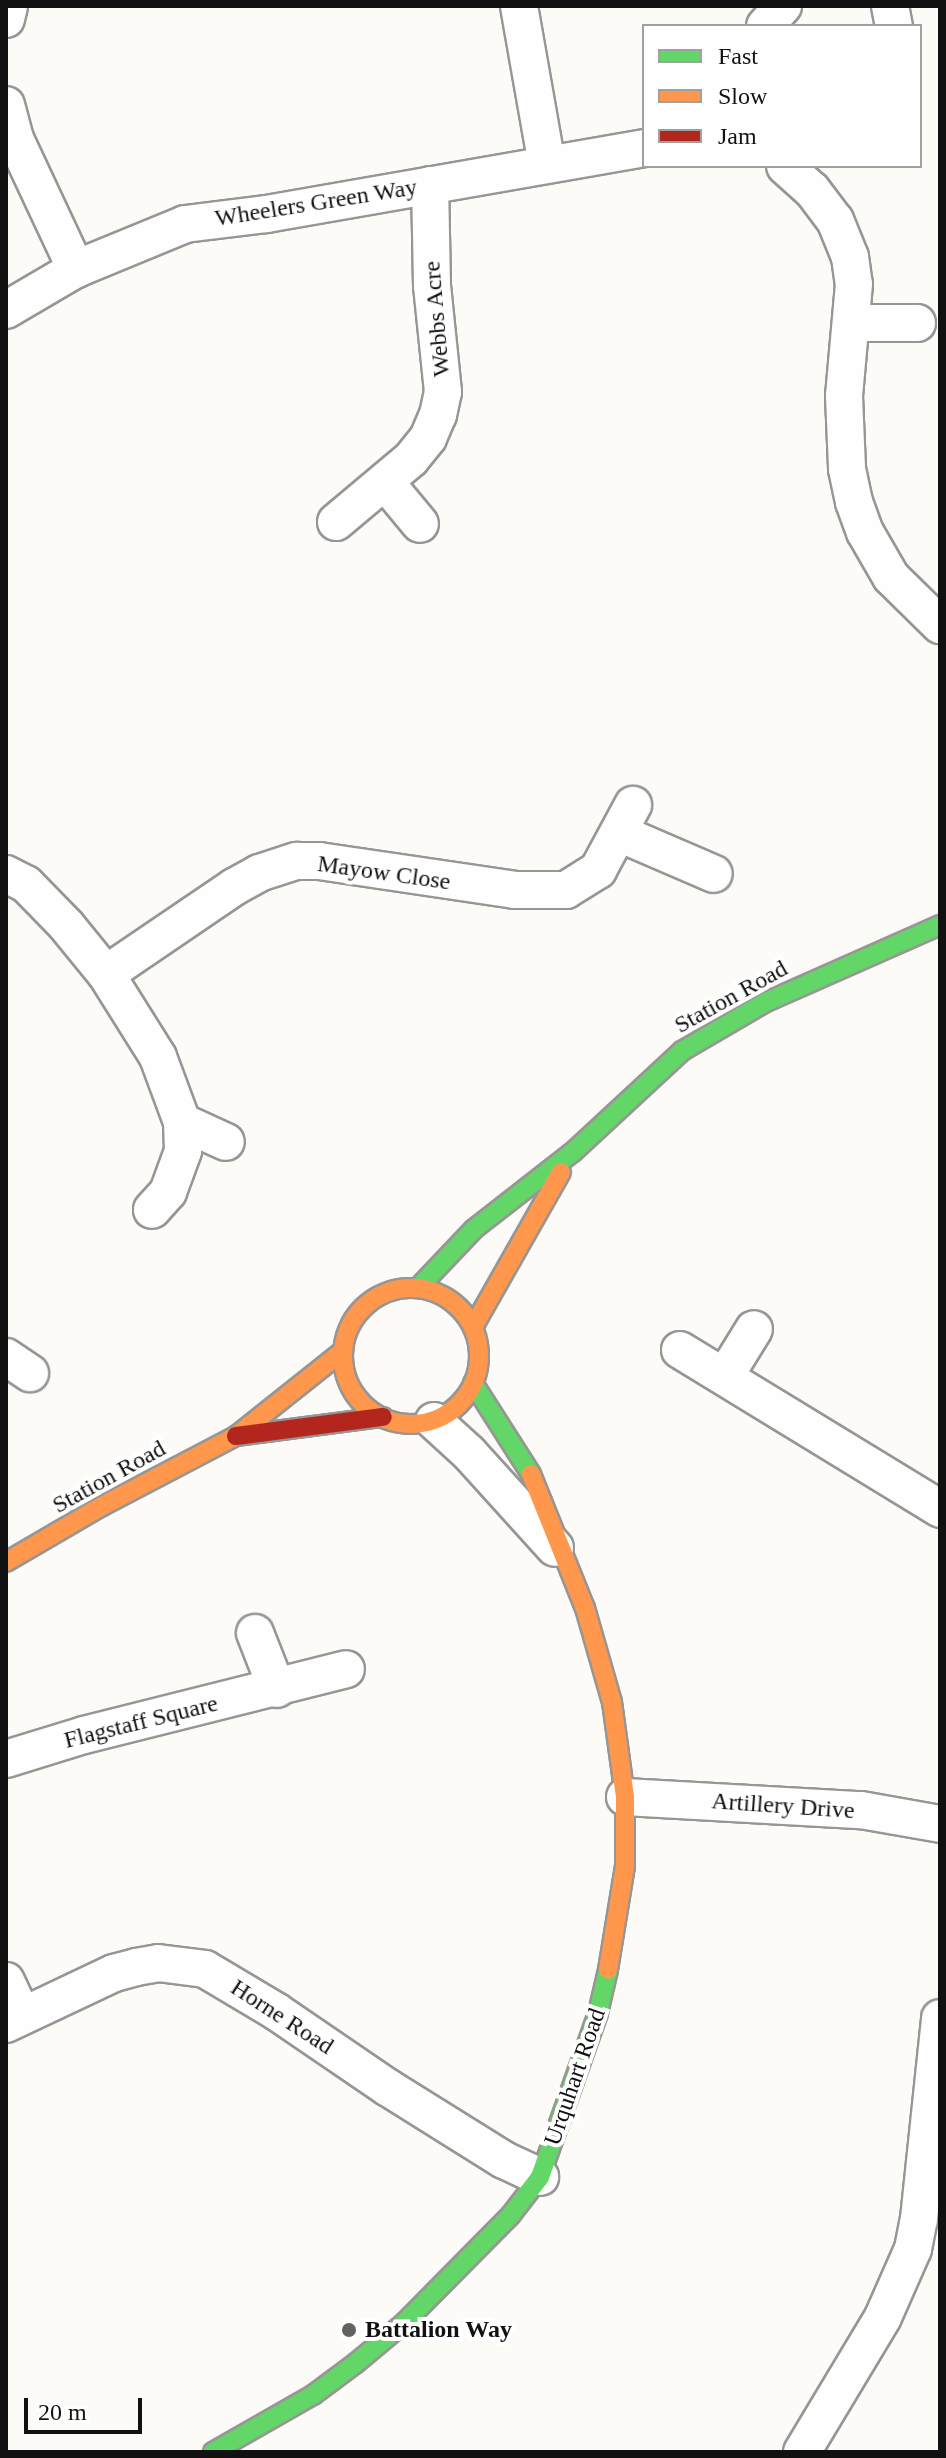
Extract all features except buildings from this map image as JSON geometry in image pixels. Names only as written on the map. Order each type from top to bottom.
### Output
[{"type":"street","points":[[6,19],[9,6]]},
{"type":"street","points":[[519,6],[547,165]]},
{"type":"street","points":[[767,24],[783,6]]},
{"type":"street","points":[[6,105],[15,139],[76,269]]},
{"type":"street","name":"Wheelers Green Way","points":[[6,310],[76,269],[185,224],[267,214],[642,148]]},
{"type":"street","points":[[787,168],[812,190],[842,235],[854,284],[844,396],[847,469],[854,502],[865,532],[891,577],[940,625]]},
{"type":"street","name":"Webbs Acre","points":[[336,522],[386,483],[428,438],[443,392],[432,286],[430,185]]},
{"type":"street","points":[[851,323],[917,323]]},
{"type":"street","points":[[386,483],[420,524]]},
{"type":"street","name":"Mayow Close","points":[[106,974],[234,887],[279,866],[319,861],[465,885],[544,893],[566,890],[598,870],[626,819],[714,874]]},
{"type":"street","points":[[6,874],[26,884],[106,974],[158,1057],[182,1122],[183,1151],[178,1172],[168,1192],[152,1210]]},
{"type":"street","name":"Station Road","points":[[6,1562],[236,1436],[343,1351],[347,1329],[368,1304],[396,1289],[418,1288],[474,1229],[573,1152],[652,1076],[720,1027],[820,976],[940,925]]},
{"type":"street","points":[[182,1122],[226,1142]]},
{"type":"street","name":"Station Road","points":[[473,1327],[573,1152]]},
{"type":"street","points":[[418,1288],[440,1294],[460,1308],[473,1327],[479,1346],[479,1365],[473,1383],[463,1399],[434,1421]]},
{"type":"street","points":[[725,1376],[754,1329]]},
{"type":"street","points":[[680,1350],[940,1509]]},
{"type":"street","points":[[343,1351],[343,1367],[356,1397],[383,1417]]},
{"type":"street","name":"Urquhart Road","points":[[233,2447],[313,2395],[404,2323],[510,2216],[540,2177],[577,2082],[613,1950],[625,1866],[625,1797],[618,1736],[603,1667],[585,1608],[561,1555],[531,1473],[473,1383]]},
{"type":"street","name":"Station Road","points":[[236,1436],[383,1417],[412,1424],[434,1421]]},
{"type":"street","name":"Urquhart Road","points":[[434,1421],[469,1453],[561,1555]]},
{"type":"street","points":[[255,1633],[277,1689]]},
{"type":"street","name":"Flagstaff Square","points":[[6,1759],[84,1735],[277,1689],[346,1669]]},
{"type":"street","name":"Artillery Drive","points":[[625,1797],[861,1810],[940,1824]]},
{"type":"street","name":"Horne Road","points":[[14,2020],[136,1967],[158,1963],[205,1969],[277,2012],[387,2087],[504,2160],[540,2177]]},
{"type":"street","points":[[6,1981],[14,2020]]},
{"type":"street","points":[[802,2452],[883,2317],[913,2249],[930,2220],[940,2018]]},
{"type":"traffic: fast","points":[[418,1288],[474,1229],[573,1152],[682,1051],[764,1003],[940,925]]},
{"type":"traffic: fast","points":[[473,1383],[531,1474]]},
{"type":"traffic: fast","points":[[213,2452],[313,2395],[356,2363],[404,2323],[510,2216],[540,2177],[598,2013],[608,1970]]},
{"type":"traffic: slow","points":[[473,1327],[561,1172]]},
{"type":"traffic: slow","points":[[411,1288],[437,1293],[459,1308],[474,1330],[479,1356],[474,1382],[459,1404],[437,1419],[411,1424],[385,1419],[363,1404],[348,1382],[343,1356],[348,1330],[363,1308],[385,1293],[411,1288]]},
{"type":"traffic: slow","points":[[6,1562],[102,1506],[236,1436],[343,1351]]},
{"type":"traffic: slow","points":[[531,1474],[585,1608],[612,1702],[625,1797],[625,1866],[608,1970]]},
{"type":"traffic: jam","points":[[236,1436],[383,1417]]},
{"type":"place","name":"Battalion Way","points":[[349,2330]]}]
